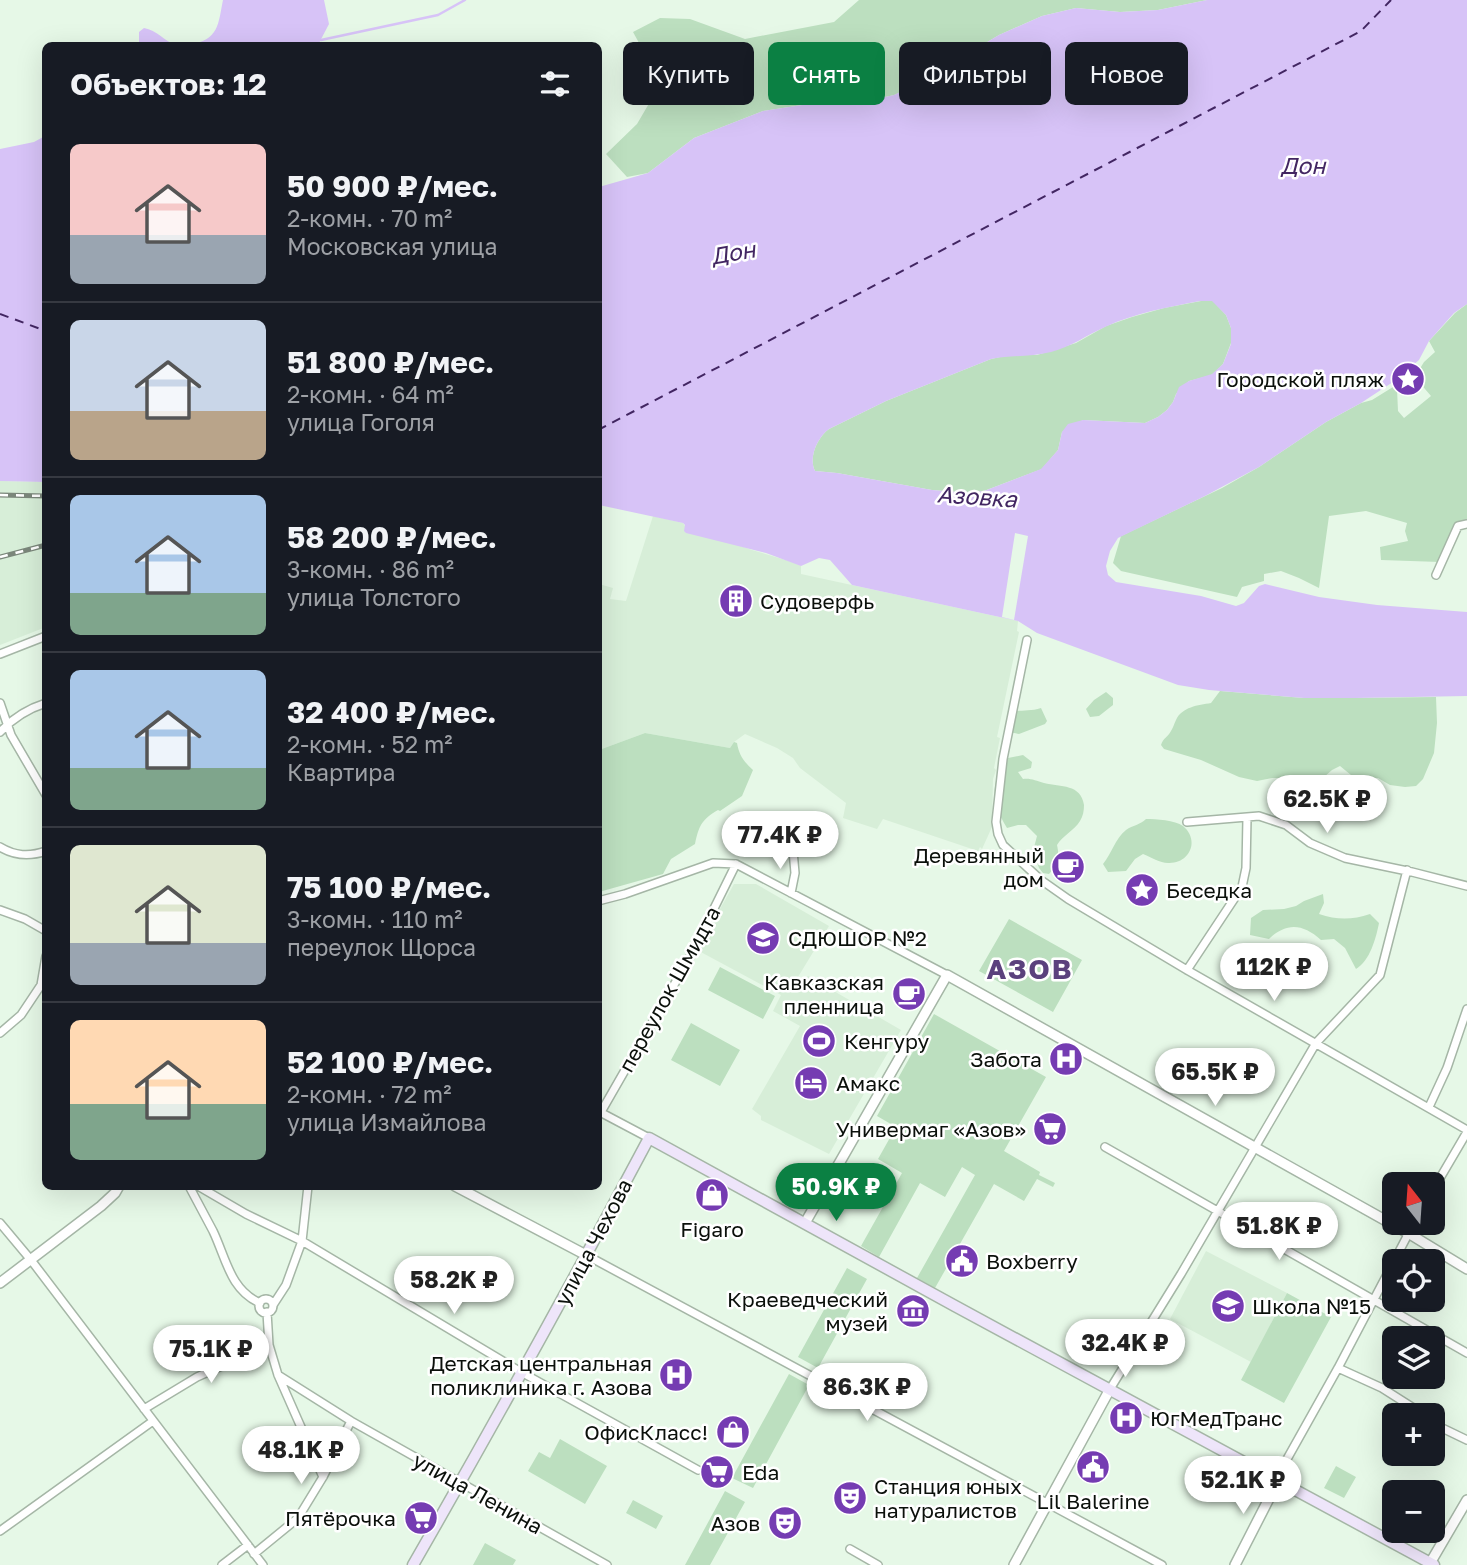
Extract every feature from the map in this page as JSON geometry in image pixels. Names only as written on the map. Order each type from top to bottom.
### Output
[{"type":"main road","points":[[649,1138],[1431,1564]]},
{"type":"main road","name":"улица Чехова","points":[[413,1565],[461,1483],[649,1138]]},
{"type":"street","points":[[1436,575],[1458,526],[1467,524]]},
{"type":"street","points":[[0,654],[42,638]]},
{"type":"street","points":[[1027,640],[1003,758],[996,822],[1003,845],[1041,880],[1068,899],[1467,1131],[1443,1172]]},
{"type":"street","points":[[0,703],[11,735],[42,788]]},
{"type":"street","points":[[0,732],[23,712],[42,705]]},
{"type":"street","points":[[1187,822],[1259,816],[1286,825],[1310,843],[1345,858],[1407,870],[1467,886]]},
{"type":"street","points":[[790,817],[795,873],[791,893]]},
{"type":"street","points":[[1187,970],[1242,887],[1246,867],[1247,818]]},
{"type":"street","points":[[0,847],[18,855],[32,856],[42,852]]},
{"type":"street","points":[[602,900],[713,863],[736,864],[947,975],[1382,1219]]},
{"type":"street","name":"переулок Шмидта","points":[[602,1108],[690,957],[736,864]]},
{"type":"street","points":[[1014,1565],[1110,1389],[1316,1043],[1380,975],[1407,870]]},
{"type":"street","points":[[0,910],[26,919],[42,929]]},
{"type":"street","points":[[805,1223],[947,975]]},
{"type":"street","points":[[0,1032],[21,1016],[42,979]]},
{"type":"street","points":[[1429,1107],[1447,1068],[1467,1009]]},
{"type":"street","points":[[602,1112],[649,1138]]},
{"type":"street","points":[[1105,1147],[1467,1353]]},
{"type":"street","points":[[0,1283],[101,1206],[117,1190]]},
{"type":"street","points":[[191,1190],[214,1232],[234,1280],[248,1298],[260,1303]]},
{"type":"street","points":[[205,1190],[246,1214],[302,1241],[521,1372],[698,1470]]},
{"type":"street","points":[[260,1303],[261,1310],[271,1311],[286,1285],[302,1241],[308,1190]]},
{"type":"street","points":[[463,1190],[1162,1565]]},
{"type":"street","points":[[0,1223],[31,1259],[263,1565]]},
{"type":"street","points":[[1235,1565],[1282,1468],[1406,1236]]},
{"type":"street","points":[[1413,1236],[1467,1269]]},
{"type":"street","points":[[260,1303],[267,1299],[273,1305]]},
{"type":"street","points":[[267,1312],[269,1345],[278,1376],[323,1477]]},
{"type":"street","points":[[144,1409],[197,1377],[269,1345]]},
{"type":"street","points":[[1338,1368],[1408,1403]]},
{"type":"street","name":"улица Ленина","points":[[278,1376],[351,1421],[607,1565]]},
{"type":"street","points":[[0,1531],[153,1421]]},
{"type":"street","points":[[254,1554],[298,1518],[323,1477],[351,1421]]},
{"type":"street","points":[[1445,1429],[1467,1440]]},
{"type":"street","points":[[1431,1564],[1467,1500]]},
{"type":"street","points":[[222,1565],[248,1545]]},
{"type":"street","points":[[850,1549],[878,1565]]},
{"type":"shaded area","points":[[859,0],[1207,0],[1158,10],[1120,12],[1076,8],[1042,16],[987,42],[899,42],[899,93],[885,97],[885,42],[768,42],[768,105],[802,105],[763,111],[694,138],[648,173],[627,177],[606,154],[637,124],[648,105],[754,105],[754,42],[638,42],[633,32],[660,18],[690,19],[745,39],[834,22]]},
{"type":"shaded area","points":[[1201,301],[1213,301],[1226,315],[1231,328],[1231,343],[1223,364],[1212,375],[1189,381],[1176,394],[1167,410],[1145,423],[1083,420],[1062,432],[1058,450],[1042,469],[984,491],[968,493],[932,490],[815,471],[813,454],[818,442],[829,429],[886,401],[991,359],[1009,355],[1037,355],[1076,343],[1106,326],[1132,317]]},
{"type":"shaded area","points":[[1467,304],[1467,527],[1454,530],[1440,562],[1381,560],[1380,547],[1408,541],[1405,531],[1407,523],[1366,511],[1329,516],[1319,588],[1281,571],[1264,574],[1264,581],[1242,587],[1237,597],[1121,571],[1113,563],[1121,536],[1222,488],[1326,422],[1393,387],[1397,389],[1398,411],[1404,418],[1431,396],[1416,375],[1424,362],[1435,352],[1429,341]]},
{"type":"shaded area","points":[[0,481],[42,482],[42,629],[0,645]]},
{"type":"shaded area","points":[[653,516],[683,523],[752,550],[796,563],[801,566],[801,574],[1018,621],[1019,632],[997,737],[1000,738],[993,779],[992,827],[982,849],[980,847],[978,851],[883,819],[877,829],[843,818],[846,803],[800,768],[793,758],[745,734],[730,748],[645,733],[602,749],[602,585],[613,588],[610,599],[626,601]]},
{"type":"shaded area","points":[[1220,691],[1304,698],[1436,697],[1434,753],[1423,779],[1416,786],[1405,787],[1390,785],[1378,778],[1366,779],[1351,775],[1340,766],[1315,785],[1286,778],[1257,781],[1164,749],[1161,745],[1182,712],[1191,707],[1211,703]]},
{"type":"shaded area","points":[[1106,692],[1113,698],[1113,705],[1099,716],[1090,717],[1086,709]]},
{"type":"shaded area","points":[[1041,708],[1047,721],[1045,724],[1019,734],[1009,732],[1009,713]]},
{"type":"shaded area","points":[[645,733],[730,748],[734,742],[737,743],[742,758],[753,770],[742,796],[704,820],[695,844],[671,859],[663,874],[602,891],[602,749]]},
{"type":"shaded area","points":[[1023,755],[1032,762],[1031,768],[1018,772],[1023,779],[1075,790],[1084,805],[1080,821],[1057,845],[1058,861],[1049,874],[1043,873],[1039,868],[1033,851],[1037,836],[1026,825],[1007,828],[995,802],[995,787],[1003,759]]},
{"type":"shaded area","points":[[1146,819],[1170,821],[1183,826],[1192,844],[1187,855],[1182,860],[1168,863],[1143,854],[1135,859],[1126,871],[1108,872],[1103,864],[1119,838],[1126,830]]},
{"type":"shaded area","points":[[734,884],[756,884],[829,926],[798,977],[803,981],[808,976],[901,1030],[829,1154],[761,1120],[761,1116],[752,1109],[800,1026],[773,1011],[781,995],[697,950]]},
{"type":"shaded area","points":[[1323,894],[1324,903],[1319,914],[1344,918],[1370,914],[1379,923],[1369,955],[1356,969],[1345,948],[1334,939],[1321,940],[1301,928],[1282,930],[1269,939],[1250,935],[1251,918],[1263,910],[1296,906]]},
{"type":"shaded area","points":[[1009,919],[1082,960],[1053,1012],[979,971]]},
{"type":"shaded area","points":[[720,967],[775,996],[763,1019],[708,990]]},
{"type":"shaded area","points":[[934,1014],[1046,1077],[1004,1151],[1055,1183],[1053,1187],[1037,1179],[1024,1201],[994,1184],[935,1288],[917,1278],[975,1175],[962,1167],[945,1197],[920,1183],[879,1257],[861,1246],[902,1173],[878,1159],[896,1127],[877,1116]]},
{"type":"shaded area","points":[[691,1023],[740,1050],[720,1086],[671,1060]]},
{"type":"shaded area","name":"Школа №15","points":[[1206,1251],[1287,1293],[1251,1362],[1170,1319]]},
{"type":"shaded area","points":[[847,1268],[867,1279],[818,1368],[798,1357]]},
{"type":"shaded area","points":[[1287,1293],[1331,1317],[1284,1403],[1241,1380]]},
{"type":"shaded area","points":[[789,1374],[809,1385],[753,1488],[732,1478]]},
{"type":"shaded area","points":[[560,1439],[607,1466],[585,1504],[528,1471],[539,1452],[550,1458]]},
{"type":"shaded area","points":[[1336,1466],[1356,1477],[1344,1498],[1324,1488]]},
{"type":"shaded area","points":[[725,1491],[745,1502],[710,1565],[685,1565]]},
{"type":"shaded area","points":[[633,1500],[663,1516],[656,1529],[626,1513]]},
{"type":"shaded area","points":[[485,1543],[516,1560],[513,1565],[473,1565]]},
{"type":"water","points":[[223,0],[324,0],[329,24],[320,42],[200,42],[212,35],[218,24]]},
{"type":"water","name":"Дон","points":[[1207,0],[1467,0],[1467,304],[1454,313],[1429,341],[1419,360],[1393,382],[1326,422],[1259,467],[1118,538],[1110,551],[1106,566],[1108,575],[1116,582],[1201,596],[1236,606],[1244,603],[1259,586],[1265,584],[1319,597],[1377,605],[1467,612],[1467,696],[1304,698],[1178,685],[1037,633],[1018,621],[852,585],[830,560],[819,558],[801,566],[766,553],[686,533],[683,523],[602,506],[602,186],[648,173],[694,138],[763,111],[802,105],[885,105],[885,97],[899,93],[899,105],[1051,105],[1051,42],[987,42],[1042,16],[1076,8],[1120,12],[1158,10]],"holes":[[[1200,301],[1212,301],[1226,315],[1231,328],[1231,344],[1223,364],[1212,374],[1179,387],[1173,402],[1158,417],[1145,423],[1083,420],[1068,424],[1062,432],[1058,450],[1041,469],[984,491],[968,493],[932,490],[815,471],[813,466],[813,454],[818,442],[829,429],[886,401],[991,359],[1051,352],[1128,318]]]},
{"type":"water","points":[[144,28],[170,42],[139,42],[139,32]]},
{"type":"water","points":[[42,138],[42,482],[0,481],[0,149],[34,142]]},
{"type":"pier","points":[[1015,533],[1028,536],[1014,620],[1002,617]]},
{"type":"waterway","points":[[321,40],[438,15],[465,0]]},
{"type":"ferry route","points":[[602,428],[1361,31],[1391,0]]},
{"type":"ferry route","points":[[0,314],[42,330]]},
{"type":"railway","points":[[0,495],[42,496]]},
{"type":"railway","points":[[0,557],[42,546]]},
{"type":"place","name":"Городской пляж","points":[[1408,379]]},
{"type":"place","name":"Судоверфь","points":[[736,601]]},
{"type":"place","name":"Деревянный дом","points":[[1068,867]]},
{"type":"place","name":"Беседка","points":[[1142,890]]},
{"type":"place","name":"СДЮШОР №2","points":[[763,938]]},
{"type":"place","name":"Кавказская пленница","points":[[909,994]]},
{"type":"place","name":"Кенгуру","points":[[819,1041]]},
{"type":"place","name":"Забота","points":[[1066,1059]]},
{"type":"place","name":"Амакс","points":[[811,1083]]},
{"type":"place","name":"Универмаг «Азов»","points":[[1050,1129]]},
{"type":"place","name":"Figaro","points":[[712,1195]]},
{"type":"place","name":"Boxberry","points":[[962,1261]]},
{"type":"place","name":"Школа №15","points":[[1228,1306]]},
{"type":"place","name":"Краеведческий музей","points":[[913,1311]]},
{"type":"place","name":"Детская центральная поликлиника г. Азова","points":[[676,1375]]},
{"type":"place","name":"ЮгМедТранс","points":[[1126,1418]]},
{"type":"place","name":"ОфисКласс!","points":[[733,1432]]},
{"type":"place","name":"Lil Balerine","points":[[1093,1467]]},
{"type":"place","name":"Eda","points":[[717,1472]]},
{"type":"place","name":"Станция юных натуралистов","points":[[850,1498]]},
{"type":"place","name":"Пятёрочка","points":[[421,1518]]},
{"type":"place","name":"Азов","points":[[785,1523]]},
{"type":"district","name":"АЗОВ","points":[[1030,968]]},
{"type":"water label","name":"Азовка","points":[[977,496]]}]
